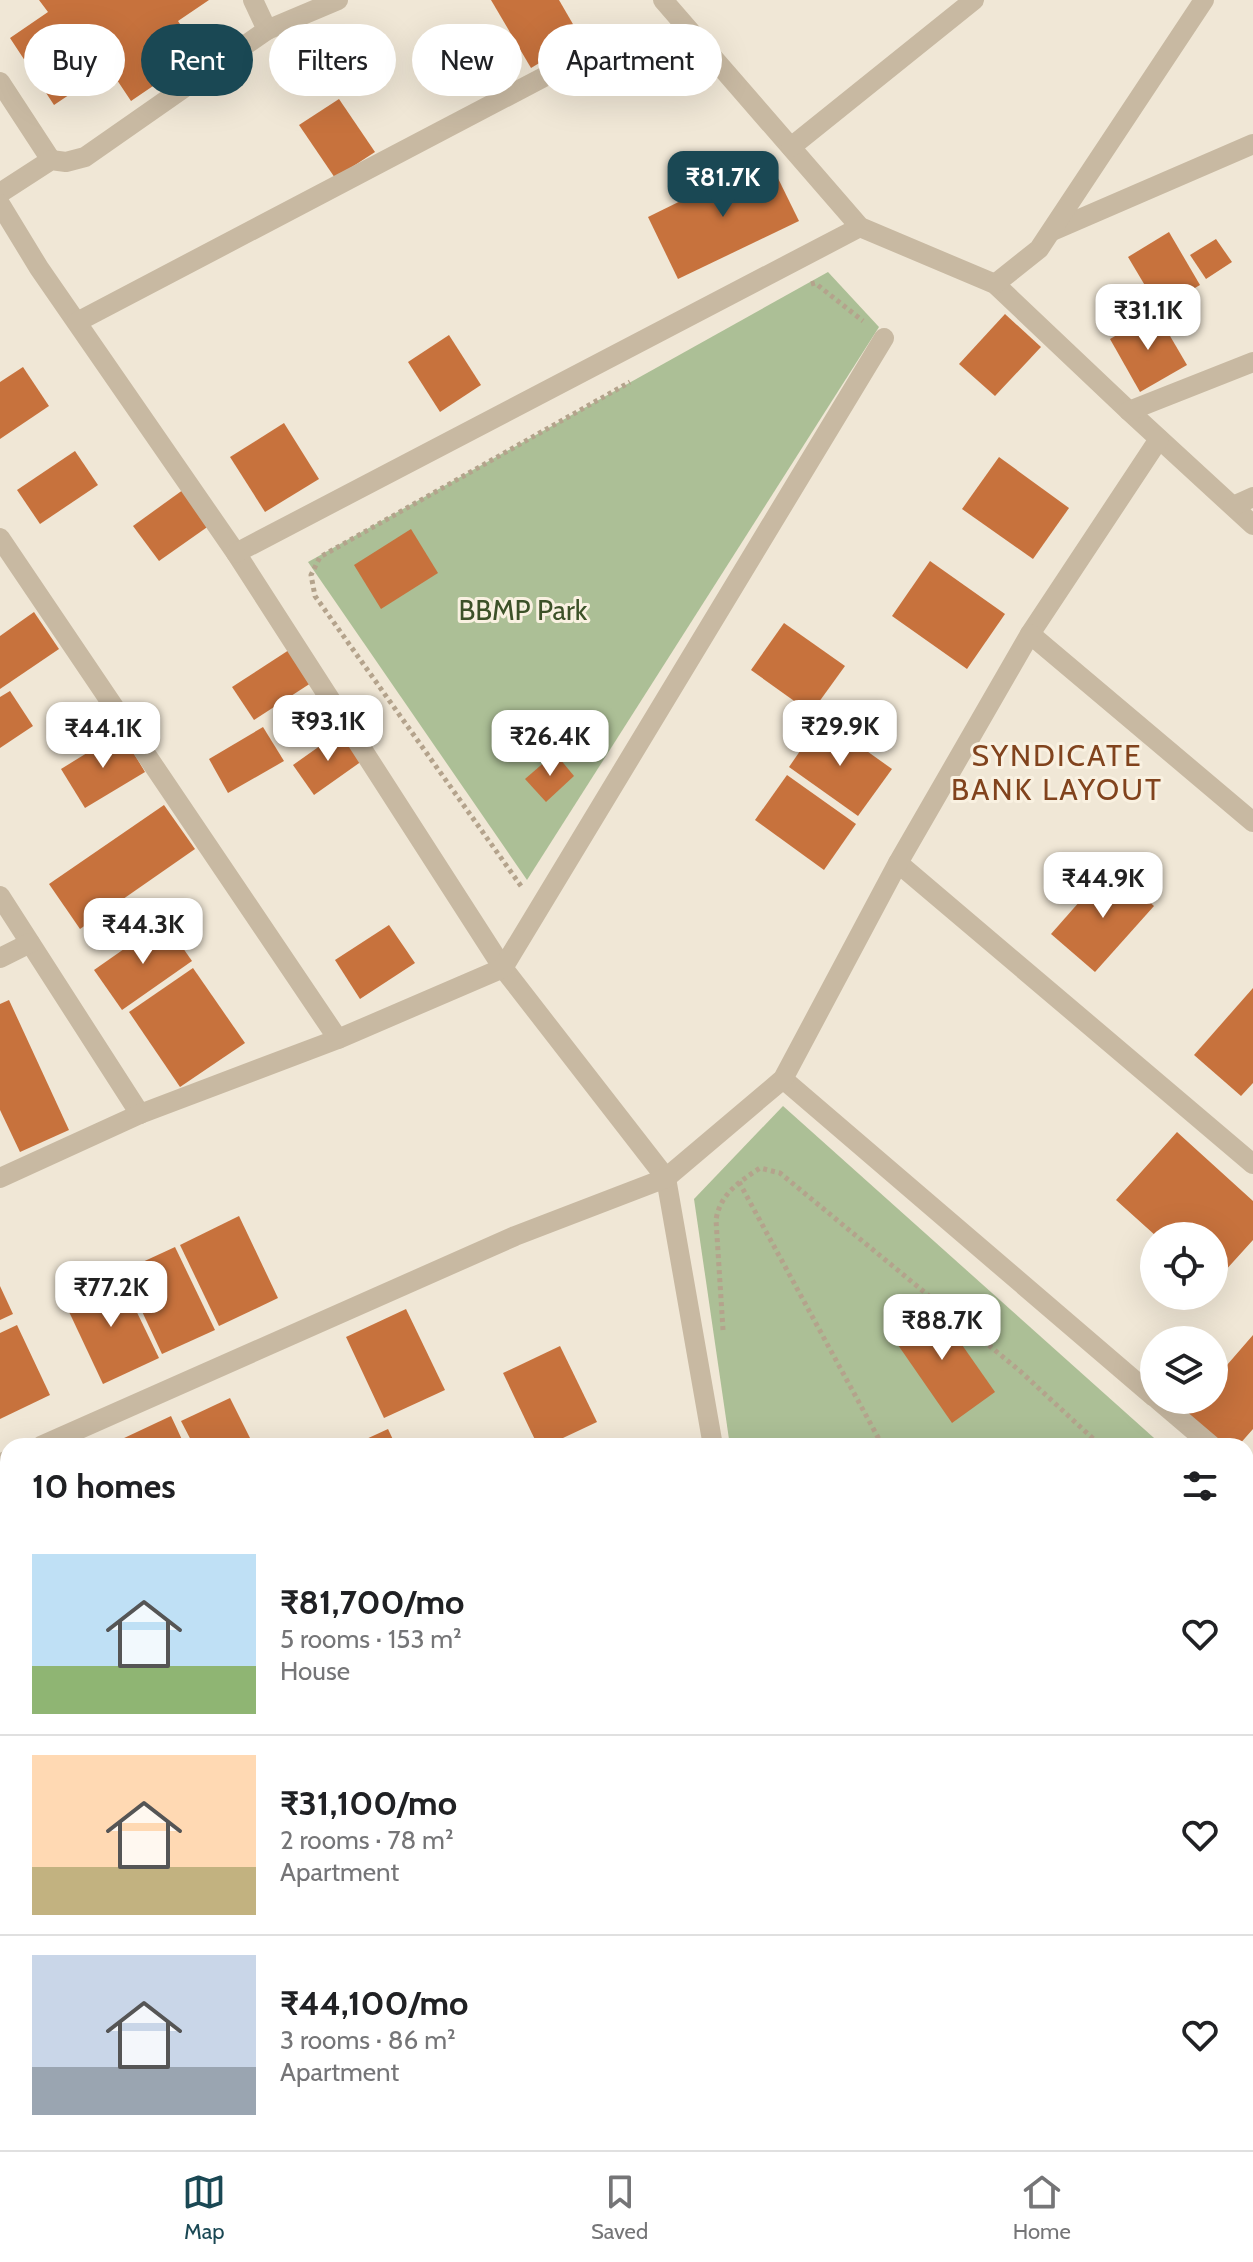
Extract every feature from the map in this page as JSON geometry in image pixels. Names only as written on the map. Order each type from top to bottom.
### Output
[{"type":"street","points":[[253,0],[267,30]]},
{"type":"street","points":[[0,193],[51,160],[66,162],[85,157],[267,30],[338,0]]},
{"type":"street","points":[[791,147],[974,0]]},
{"type":"street","points":[[995,284],[1039,249],[1204,0]]},
{"type":"street","points":[[668,2],[860,227],[995,284],[1253,525]]},
{"type":"street","points":[[77,322],[538,80]]},
{"type":"street","points":[[0,82],[51,160]]},
{"type":"street","points":[[1052,231],[1253,144]]},
{"type":"street","points":[[0,204],[39,268],[236,553],[503,968],[666,1178],[709,1438]]},
{"type":"street","points":[[236,553],[860,227]]},
{"type":"street","points":[[0,1178],[140,1114],[338,1039],[503,968],[884,338]]},
{"type":"street","points":[[1129,411],[1253,362]]},
{"type":"street","points":[[59,1438],[515,1236],[666,1178],[783,1079],[898,863],[1030,634],[1159,439]]},
{"type":"street","points":[[1233,506],[1253,497]]},
{"type":"street","points":[[0,538],[338,1039]]},
{"type":"street","points":[[1030,634],[1253,822]]},
{"type":"street","points":[[898,863],[1253,1164]]},
{"type":"street","points":[[0,896],[140,1114]]},
{"type":"street","points":[[0,958],[30,943]]},
{"type":"street","points":[[783,1079],[1140,1384]]},
{"type":"street","points":[[1175,1414],[1203,1438]]},
{"type":"path","points":[[807,285],[815,283],[884,338]]},
{"type":"path","points":[[538,910],[315,596],[311,575],[320,557],[632,381]]},
{"type":"path","points":[[724,1333],[716,1220],[719,1203],[739,1181],[760,1168],[780,1173],[1020,1371],[1092,1438]]},
{"type":"path","points":[[739,1181],[876,1438]]},
{"type":"green space","name":"BBMP Park","points":[[828,272],[879,327],[527,880],[308,562]]},
{"type":"green space","points":[[783,1106],[1154,1438],[729,1438],[694,1199]]},
{"type":"building","points":[[39,0],[209,0],[178,21],[180,24],[141,24],[141,94],[131,101],[125,92],[125,24],[30,24],[48,12]]},
{"type":"building","points":[[491,0],[559,0],[573,24],[538,24],[538,64],[531,68],[522,53],[522,24],[505,24]]},
{"type":"building","points":[[24,28],[24,59],[10,38]]},
{"type":"building","points":[[48,96],[67,96],[54,105]]},
{"type":"building","points":[[339,99],[375,152],[335,178],[299,125]]},
{"type":"building","points":[[768,158],[799,221],[678,279],[648,217]]},
{"type":"building","points":[[1169,232],[1200,285],[1159,309],[1128,257]]},
{"type":"building","points":[[1216,239],[1232,262],[1206,279],[1190,255]]},
{"type":"building","points":[[1156,312],[1187,365],[1140,392],[1110,339]]},
{"type":"building","points":[[1005,314],[1041,347],[995,396],[959,364]]},
{"type":"building","points":[[449,335],[481,385],[440,412],[408,362]]},
{"type":"building","points":[[23,367],[49,406],[0,439],[0,382]]},
{"type":"building","points":[[284,423],[319,479],[265,512],[230,457]]},
{"type":"building","points":[[75,451],[98,485],[40,524],[17,490]]},
{"type":"building","points":[[999,457],[1069,508],[1033,559],[962,509]]},
{"type":"building","points":[[187,487],[213,523],[159,561],[133,526]]},
{"type":"building","points":[[411,529],[438,573],[381,609],[354,565]]},
{"type":"building","points":[[930,561],[1005,614],[967,669],[892,616]]},
{"type":"building","points":[[34,612],[59,649],[0,689],[0,636]]},
{"type":"building","points":[[784,623],[845,666],[811,713],[751,670]]},
{"type":"building","points":[[289,650],[311,683],[254,720],[232,687]]},
{"type":"building","points":[[10,691],[33,726],[0,748],[0,697]]},
{"type":"building","points":[[822,719],[892,769],[858,816],[789,767]]},
{"type":"building","points":[[263,727],[284,761],[228,793],[209,759]]},
{"type":"building","points":[[341,731],[362,761],[314,795],[293,765]]},
{"type":"building","points":[[121,732],[145,772],[85,808],[61,769]]},
{"type":"building","points":[[555,753],[574,776],[546,802],[525,779]]},
{"type":"building","points":[[787,775],[856,824],[824,870],[755,820]]},
{"type":"building","points":[[164,805],[195,849],[80,929],[49,884]]},
{"type":"building","points":[[1110,867],[1154,906],[1095,972],[1051,934]]},
{"type":"building","points":[[164,921],[192,961],[122,1010],[94,970]]},
{"type":"building","points":[[389,925],[415,963],[360,999],[335,960]]},
{"type":"building","points":[[193,968],[245,1043],[180,1087],[129,1012]]},
{"type":"building","points":[[1253,988],[1253,1083],[1241,1096],[1194,1055]]},
{"type":"building","points":[[9,1000],[69,1130],[20,1152],[0,1110],[0,1004]]},
{"type":"building","points":[[1177,1132],[1253,1201],[1253,1240],[1228,1268],[1228,1222],[1140,1222],[1116,1200]]},
{"type":"building","points":[[239,1216],[278,1298],[219,1326],[180,1245]]},
{"type":"building","points":[[175,1247],[215,1330],[162,1354],[123,1271]]},
{"type":"building","points":[[118,1273],[159,1358],[103,1384],[63,1299]]},
{"type":"building","points":[[0,1286],[13,1314],[0,1320]]},
{"type":"building","points":[[932,1302],[995,1392],[952,1423],[889,1332]]},
{"type":"building","points":[[406,1309],[445,1390],[384,1418],[346,1337]]},
{"type":"building","points":[[17,1325],[50,1395],[0,1419],[0,1333]]},
{"type":"building","points":[[1253,1335],[1253,1429],[1245,1438],[1215,1438],[1187,1414],[1228,1414],[1228,1364]]},
{"type":"building","points":[[560,1346],[597,1422],[563,1438],[534,1438],[503,1373]]},
{"type":"building","points":[[230,1398],[250,1438],[190,1438],[181,1421]]},
{"type":"building","points":[[171,1416],[181,1438],[124,1438]]},
{"type":"building","points":[[388,1429],[392,1438],[368,1438]]},
{"type":"district","name":"SYNDICATE BANK LAYOUT","points":[[1057,772]]}]
